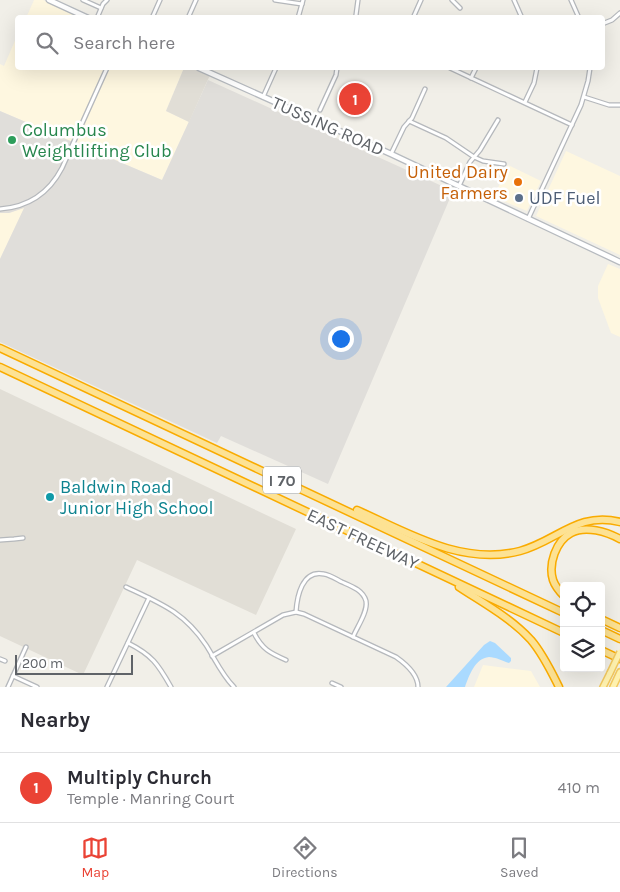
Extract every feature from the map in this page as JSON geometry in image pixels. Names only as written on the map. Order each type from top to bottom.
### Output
[{"type":"highway","name":"EAST FREEWAY","points":[[0,348],[560,611]]},
{"type":"highway","name":"EAST FREEWAY","points":[[0,367],[560,631]]},
{"type":"highway","points":[[258,468],[306,487],[430,542],[463,552],[493,555],[513,552],[534,546],[576,524],[591,520],[620,522]]},
{"type":"highway","points":[[560,591],[553,581],[552,572],[555,552],[560,542],[578,530],[601,532],[620,539]]},
{"type":"highway","points":[[436,573],[519,628],[532,641],[560,687]]},
{"type":"highway","points":[[605,621],[620,628]]},
{"type":"highway","points":[[605,632],[620,639]]},
{"type":"highway","points":[[605,652],[620,659]]},
{"type":"main road","points":[[49,0],[82,15]]},
{"type":"main road","name":"TUSSING ROAD","points":[[203,70],[391,154],[620,262]]},
{"type":"main road","points":[[605,687],[620,652]]},
{"type":"main road","points":[[613,687],[619,675]]},
{"type":"street","points":[[84,0],[102,8]]},
{"type":"street","points":[[98,15],[103,4],[107,0]]},
{"type":"street","points":[[153,15],[160,0]]},
{"type":"street","points":[[189,15],[196,0]]},
{"type":"street","points":[[275,0],[302,2],[299,15]]},
{"type":"street","points":[[356,15],[358,0]]},
{"type":"street","points":[[414,15],[421,0]]},
{"type":"street","points":[[452,0],[460,8]]},
{"type":"street","points":[[514,0],[521,15]]},
{"type":"street","points":[[571,0],[578,15]]},
{"type":"street","points":[[605,23],[620,13]]},
{"type":"street","points":[[0,209],[15,207],[31,200],[54,183],[107,70]]},
{"type":"street","points":[[263,97],[275,70]]},
{"type":"street","points":[[320,110],[337,70]]},
{"type":"street","points":[[454,70],[572,125]]},
{"type":"street","points":[[471,78],[475,70]]},
{"type":"street","points":[[525,102],[534,82],[537,70]]},
{"type":"street","points":[[528,219],[584,97],[590,70]]},
{"type":"street","points":[[391,154],[426,89]]},
{"type":"street","points":[[584,97],[609,105],[620,105]]},
{"type":"street","points":[[458,187],[470,162],[480,150],[498,120]]},
{"type":"street","points":[[410,121],[446,138],[474,157],[504,164]]},
{"type":"street","points":[[0,540],[23,538]]},
{"type":"street","points":[[296,612],[299,595],[305,581],[315,574],[326,574],[357,589],[364,597],[365,611],[353,637]]},
{"type":"street","points":[[126,587],[170,608],[185,620],[197,632],[222,672],[234,687]]},
{"type":"street","points":[[107,687],[149,598]]},
{"type":"street","points":[[212,656],[283,615],[296,612],[396,657],[409,667],[418,682],[418,687]]},
{"type":"street","points":[[254,632],[268,652],[286,660]]},
{"type":"street","points":[[128,643],[151,658],[161,669],[171,687]]},
{"type":"street","points":[[8,687],[26,647]]},
{"type":"street","points":[[0,659],[5,661]]},
{"type":"street","points":[[13,676],[38,687]]},
{"type":"street","points":[[332,683],[341,687]]},
{"type":"shaded area","points":[[34,0],[43,0],[77,15],[27,15]]},
{"type":"shaded area","points":[[15,41],[15,70],[183,70],[166,111],[189,122],[162,180],[0,111],[0,64],[4,66]]},
{"type":"shaded area","points":[[183,70],[199,70],[210,75],[189,122],[166,111]]},
{"type":"shaded area","points":[[208,80],[453,191],[328,484],[221,436],[217,443],[0,342],[0,259],[24,208],[9,213],[0,213],[0,111],[162,180]]},
{"type":"shaded area","points":[[566,151],[620,176],[620,255],[536,216]]},
{"type":"shaded area","points":[[508,165],[541,181],[527,211],[494,197]]},
{"type":"shaded area","points":[[25,207],[0,259],[0,213],[9,213]]},
{"type":"shaded area","points":[[608,264],[620,269],[620,337],[611,333],[598,298],[598,286]]},
{"type":"shaded area","points":[[0,389],[296,529],[256,615],[137,560],[83,675],[0,636]]},
{"type":"shaded area","points":[[483,665],[531,671],[540,687],[474,687]]},
{"type":"water","points":[[490,641],[495,643],[511,658],[511,661],[509,663],[489,657],[484,658],[473,668],[465,687],[446,687],[484,645]]},
{"type":"place","name":"Multiply Church","points":[[355,99]]},
{"type":"place","name":"Columbus Weightlifting Club","points":[[12,140]]},
{"type":"place","name":"United Dairy Farmers","points":[[518,182]]},
{"type":"place","name":"UDF Fuel","points":[[519,198]]},
{"type":"place","name":"Baldwin Road Junior High School","points":[[50,497]]}]
